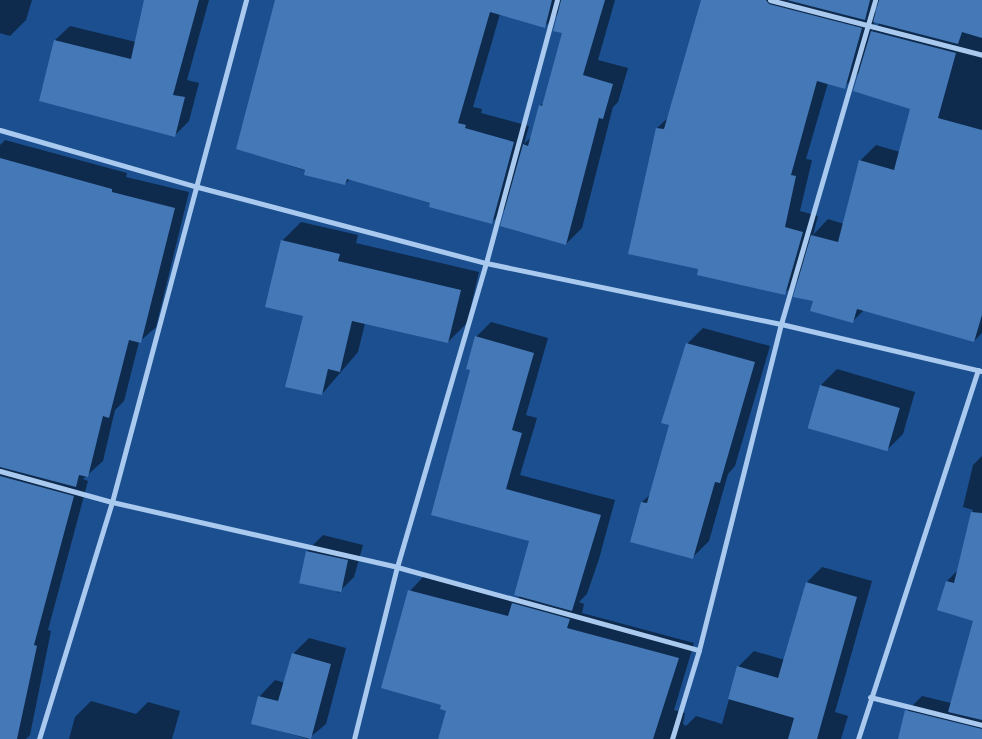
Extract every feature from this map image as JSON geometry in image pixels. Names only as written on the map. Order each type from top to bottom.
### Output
[{"type":"street","points":[[39,739],[112,502],[198,186],[246,0]]},
{"type":"street","points":[[354,739],[397,567],[486,263],[557,0]]},
{"type":"street","points":[[770,0],[867,28],[982,55]]},
{"type":"street","points":[[672,739],[699,650],[780,324],[875,0]]},
{"type":"street","points":[[0,130],[198,186],[486,263],[780,324],[980,371],[870,697],[858,739]]},
{"type":"street","points":[[0,471],[112,502],[397,567],[699,650]]},
{"type":"street","points":[[870,697],[982,725]]},
{"type":"building","points":[[144,0],[199,0],[173,95],[185,97],[175,137],[39,101],[54,40],[131,59]]},
{"type":"building","points":[[275,0],[552,0],[545,28],[490,12],[458,123],[466,125],[465,128],[514,142],[492,224],[429,207],[430,203],[347,179],[345,185],[304,175],[305,170],[236,149]]},
{"type":"building","points":[[561,0],[605,0],[583,75],[613,84],[603,119],[599,118],[566,245],[500,226],[523,144],[528,146],[539,105],[542,106],[562,33],[553,31]]},
{"type":"building","points":[[701,0],[766,0],[769,4],[862,28],[845,89],[817,81],[791,175],[796,176],[785,227],[803,232],[785,295],[697,275],[698,269],[628,254],[656,128],[664,129]]},
{"type":"building","points":[[787,0],[870,0],[865,20]]},
{"type":"building","points":[[879,0],[982,0],[982,38],[962,32],[958,44],[873,22]]},
{"type":"building","points":[[871,31],[956,53],[938,118],[982,130],[982,315],[974,342],[857,309],[853,323],[810,311],[813,301],[793,297],[811,235],[838,242],[859,160],[894,170],[910,109],[853,91]]},
{"type":"building","points":[[0,158],[112,189],[112,192],[175,208],[141,343],[129,340],[109,418],[103,416],[88,477],[79,475],[76,487],[0,467]]},
{"type":"building","points":[[281,240],[340,254],[338,261],[461,290],[448,343],[352,321],[340,372],[328,369],[322,395],[285,387],[303,316],[265,307]]},
{"type":"building","points":[[475,336],[534,353],[512,430],[522,433],[506,489],[601,515],[572,611],[514,595],[529,541],[431,515],[470,370],[466,369]]},
{"type":"building","points":[[686,343],[755,362],[720,483],[715,482],[693,559],[630,542],[641,502],[647,503],[669,425],[661,423]]},
{"type":"building","points":[[820,385],[900,408],[887,451],[808,428]]},
{"type":"building","points":[[0,476],[74,496],[34,645],[37,646],[17,739],[0,739]]},
{"type":"building","points":[[971,512],[982,513],[982,720],[948,712],[973,621],[937,610],[946,581],[954,583]]},
{"type":"building","points":[[306,551],[348,560],[341,592],[299,583]]},
{"type":"building","points":[[806,582],[857,597],[817,739],[788,739],[794,718],[728,699],[737,666],[778,678]]},
{"type":"building","points":[[408,590],[508,616],[512,603],[570,619],[567,628],[679,658],[653,739],[438,739],[446,711],[440,709],[441,705],[381,688]]},
{"type":"building","points":[[292,653],[331,664],[311,739],[251,724],[258,696],[278,701]]},
{"type":"building","points":[[905,710],[982,729],[982,739],[898,739]]}]
